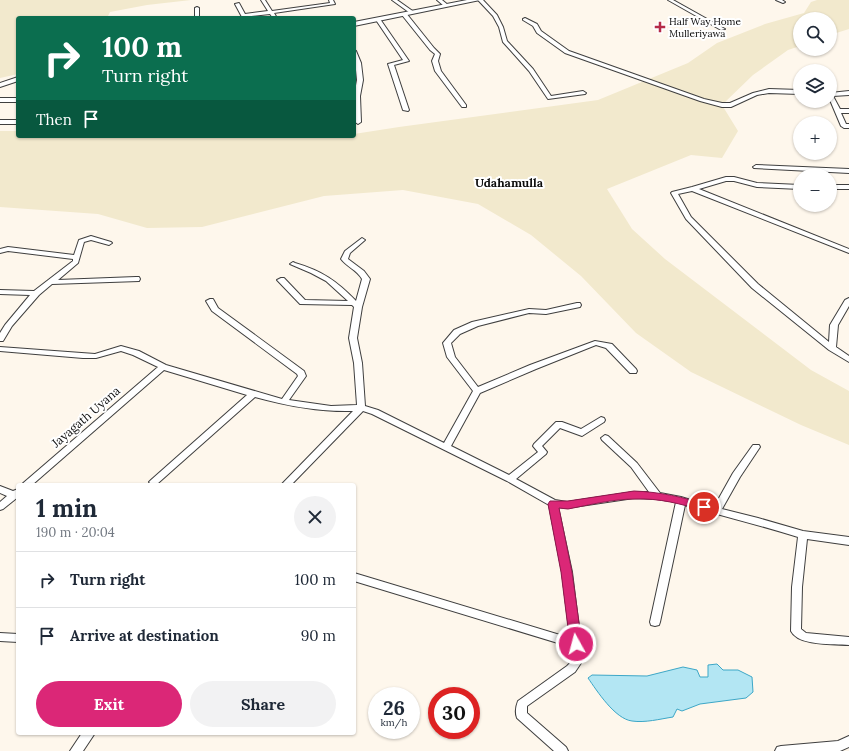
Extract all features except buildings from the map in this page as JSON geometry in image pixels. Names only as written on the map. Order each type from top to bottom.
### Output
[{"type":"street","points":[[263,0],[273,16]]},
{"type":"street","points":[[249,16],[333,4],[331,0]]},
{"type":"street","points":[[394,0],[412,12]]},
{"type":"street","points":[[439,0],[446,5]]},
{"type":"street","points":[[356,24],[462,1],[477,0]]},
{"type":"street","points":[[480,0],[495,15],[501,26],[505,41],[531,70],[550,98],[584,93]]},
{"type":"street","points":[[670,0],[724,29]]},
{"type":"street","points":[[778,0],[783,2]]},
{"type":"street","points":[[237,4],[243,16]]},
{"type":"street","points":[[197,8],[197,16]]},
{"type":"street","points":[[404,14],[432,49],[438,54],[436,61],[438,71],[464,106]]},
{"type":"street","points":[[525,19],[535,25],[539,32],[567,52],[702,100],[722,105],[731,105],[755,94],[769,92],[793,92]]},
{"type":"street","points":[[378,20],[406,61],[391,64],[406,110]]},
{"type":"street","points":[[356,57],[360,80],[357,96],[358,122]]},
{"type":"street","points":[[0,85],[16,80]]},
{"type":"street","points":[[837,94],[849,93]]},
{"type":"street","points":[[0,100],[16,100]]},
{"type":"street","points":[[836,108],[844,126],[849,126]]},
{"type":"street","points":[[838,111],[849,111]]},
{"type":"street","points":[[0,122],[16,122]]},
{"type":"street","points":[[756,167],[849,171]]},
{"type":"street","points":[[793,187],[757,185],[734,179],[726,179],[674,193],[688,218],[755,286],[795,316],[823,342],[849,360]]},
{"type":"street","points":[[837,187],[849,187]]},
{"type":"street","points":[[693,189],[849,251]]},
{"type":"street","points":[[0,339],[9,325],[36,293],[76,262],[81,241],[92,238],[110,243]]},
{"type":"street","points":[[288,483],[361,408],[358,363],[353,338],[356,305],[366,278],[362,271],[349,264],[344,259],[347,252],[362,240]]},
{"type":"street","points":[[0,251],[8,249],[77,257]]},
{"type":"street","points":[[293,264],[326,276],[335,283],[356,305]]},
{"type":"street","points":[[50,282],[136,279]]},
{"type":"street","points":[[281,280],[303,302],[356,305]]},
{"type":"street","points":[[0,292],[36,293]]},
{"type":"street","points":[[832,348],[834,325],[849,300]]},
{"type":"street","points":[[210,301],[215,309],[300,373],[302,376],[284,402]]},
{"type":"street","points":[[477,391],[451,357],[447,343],[457,332],[476,324],[529,311],[546,312],[577,305]]},
{"type":"street","points":[[446,447],[477,391],[595,343],[609,346],[633,371]]},
{"type":"street","points":[[0,349],[96,356],[121,348],[136,353],[163,367],[284,402],[332,409],[361,408],[375,412],[446,447],[510,479],[553,504],[568,505],[634,495],[657,496],[681,500],[803,535],[849,541]]},
{"type":"street","name":"Jayagath Uyana","points":[[28,483],[163,367]]},
{"type":"street","points":[[154,482],[253,394]]},
{"type":"street","points":[[510,479],[543,452],[537,446],[559,424],[582,433],[601,420]]},
{"type":"street","points":[[605,438],[634,465],[657,496]]},
{"type":"street","points":[[716,511],[736,475],[756,447]]},
{"type":"street","points":[[0,489],[16,493]]},
{"type":"street","points":[[0,507],[16,493]]},
{"type":"street","points":[[655,622],[681,500]]},
{"type":"street","points":[[553,504],[567,572],[576,644],[576,663],[571,669],[522,704],[521,714],[562,751]]},
{"type":"street","points":[[803,535],[797,587],[796,631],[804,637],[849,641]]},
{"type":"street","points":[[356,578],[576,644]]},
{"type":"street","points":[[0,637],[16,638]]},
{"type":"street","points":[[79,750],[89,735]]},
{"type":"street","points":[[781,751],[840,746],[849,741]]},
{"type":"shaded area","points":[[0,0],[191,0],[147,5],[110,12],[108,16],[16,16],[16,74],[0,78]]},
{"type":"shaded area","points":[[817,0],[849,0],[849,29],[837,33],[837,12],[805,12],[811,2]]},
{"type":"shaded area","points":[[793,16],[793,48],[788,50],[753,75],[722,105],[738,131],[722,158],[691,155],[607,189],[632,229],[665,259],[811,370],[849,391],[849,445],[801,425],[691,372],[636,333],[581,276],[531,235],[478,204],[403,190],[324,196],[202,227],[147,228],[98,214],[0,207],[0,131],[16,131],[16,138],[356,138],[356,134],[598,100],[688,63],[717,43],[765,24]]},
{"type":"water","points":[[717,664],[723,670],[738,670],[752,677],[753,692],[746,698],[700,704],[682,711],[677,709],[673,717],[647,721],[632,721],[619,715],[607,704],[588,678],[592,675],[647,676],[683,667],[697,670],[700,677],[708,677],[708,665]]},
{"type":"place","name":"Half Way Home Mulleriyawa","points":[[660,27]]},
{"type":"district","name":"Udahamulla","points":[[509,183]]},
{"type":"route","points":[[576,644],[567,572],[553,504],[568,505],[634,495],[657,496],[681,500],[704,507]]}]
